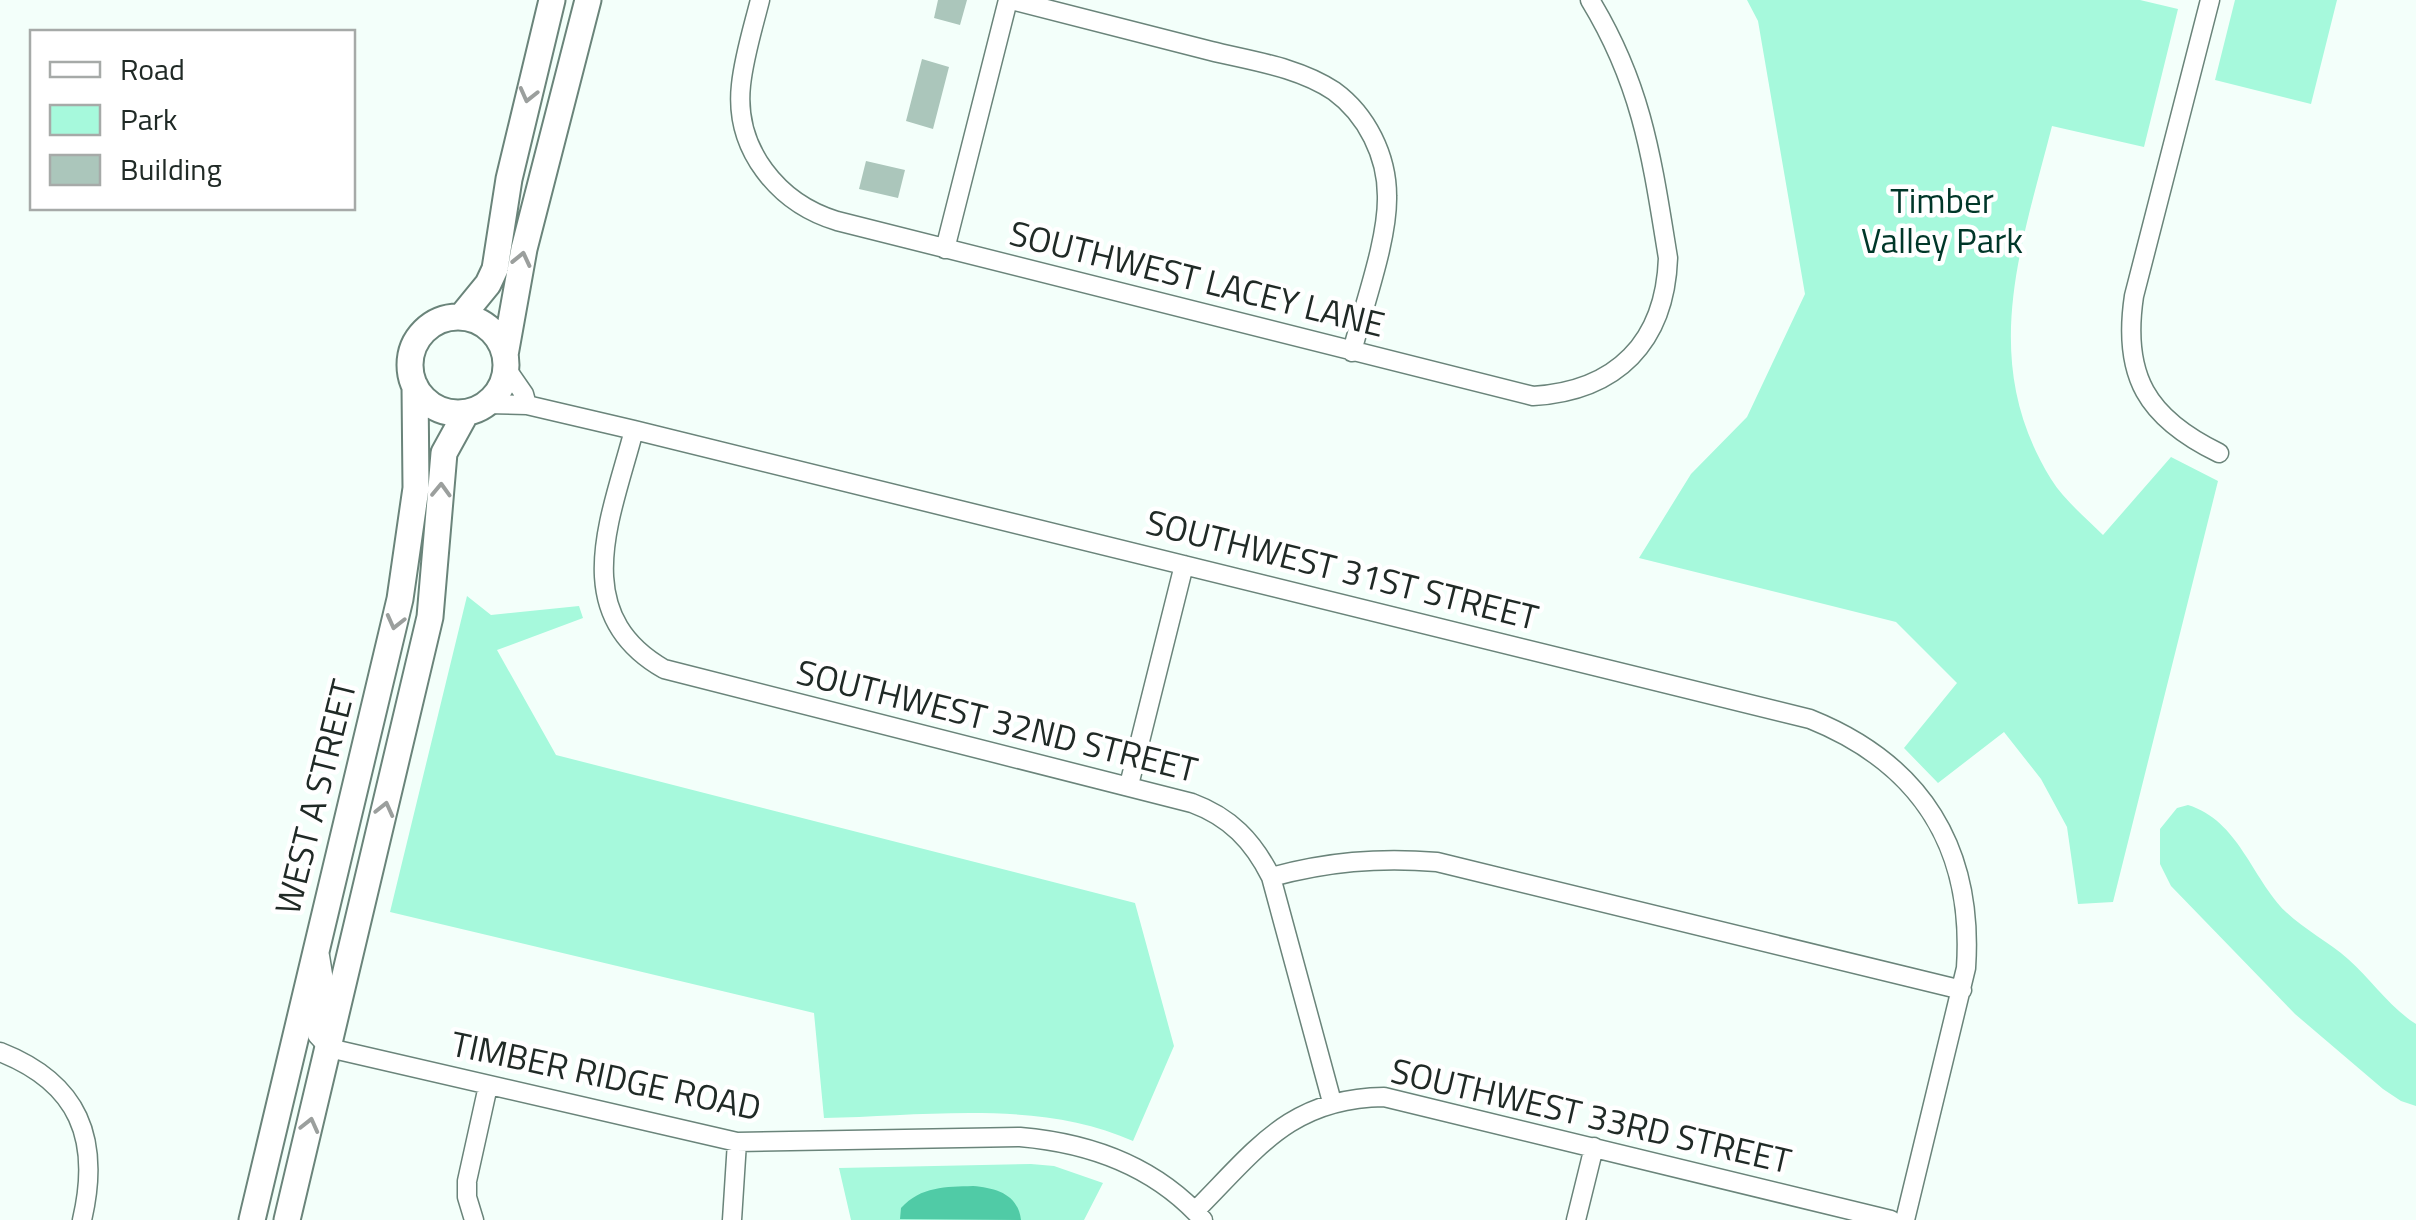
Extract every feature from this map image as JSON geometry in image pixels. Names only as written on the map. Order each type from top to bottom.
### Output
[{"type":"main road","points":[[462,317],[495,269],[509,179],[552,0]]},
{"type":"main road","points":[[506,361],[490,329],[462,317],[430,326],[418,338],[410,370],[415,386],[436,408],[476,408],[496,394],[506,361],[524,249],[588,0]]},
{"type":"main road","name":"WEST A STREET","points":[[252,1220],[409,553],[416,488],[415,386]]},
{"type":"main road","name":"WEST A STREET","points":[[287,1220],[430,617],[444,453],[476,408]]},
{"type":"street","name":"SOUTHWEST LACEY LANE","points":[[760,0],[740,89],[747,139],[763,170],[799,205],[822,217],[1534,396],[1584,388],[1626,363],[1655,324],[1667,283],[1668,258],[1641,109],[1626,68],[1590,0]]},
{"type":"street","points":[[945,249],[1010,0],[1290,71],[1336,93],[1369,130],[1385,170],[1386,213],[1352,352]]},
{"type":"street","points":[[2210,0],[2134,296],[2130,336],[2144,388],[2162,416],[2184,436],[2219,453]]},
{"type":"street","points":[[506,361],[527,405]]},
{"type":"street","name":"SOUTHWEST 31ST STREET","points":[[476,408],[527,405],[634,430],[1810,719],[1842,732],[1891,766],[1915,790],[1948,844],[1965,900],[1968,934],[1962,990],[1905,1220]]},
{"type":"street","name":"SOUTHWEST 32ND STREET","points":[[634,430],[603,554],[606,599],[624,637],[664,669],[1214,811],[1248,839],[1271,877],[1332,1102]]},
{"type":"street","points":[[1129,786],[1184,565]]},
{"type":"street","points":[[1271,877],[1359,859],[1437,862],[1962,990]]},
{"type":"street","points":[[318,940],[326,993],[317,1035],[329,1048]]},
{"type":"street","name":"TIMBER RIDGE ROAD","points":[[329,1048],[738,1142],[1020,1136],[1054,1140],[1100,1152],[1138,1168],[1199,1216]]},
{"type":"street","points":[[0,1052],[43,1073],[76,1110],[84,1127],[88,1153],[82,1220]]},
{"type":"street","points":[[474,1220],[467,1181],[488,1086]]},
{"type":"street","name":"SOUTHWEST 33RD STREET","points":[[1199,1216],[1277,1130],[1297,1116],[1332,1102],[1384,1097],[1891,1220]]},
{"type":"street","points":[[732,1220],[738,1142]]},
{"type":"street","points":[[1576,1220],[1594,1147]]},
{"type":"green space","name":"Timber Valley Park","points":[[1747,0],[2140,0],[2178,9],[2144,147],[2052,126],[2028,216],[2012,304],[2011,348],[2016,391],[2029,435],[2056,487],[2103,535],[2171,457],[2218,481],[2113,902],[2078,904],[2067,827],[2041,779],[2004,732],[1938,783],[1904,748],[1957,683],[1896,622],[1639,558],[1691,474],[1747,417],[1805,294],[1758,21]]},
{"type":"green space","points":[[2235,0],[2337,0],[2311,104],[2215,80]]},
{"type":"green space","points":[[467,596],[491,615],[579,606],[583,618],[497,650],[556,755],[1135,903],[1174,1046],[1133,1141],[1060,1119],[1021,1115],[941,1113],[824,1118],[814,1013],[390,912]]},
{"type":"green space","points":[[2188,805],[2205,813],[2232,837],[2286,912],[2348,959],[2397,1010],[2416,1024],[2416,1106],[2383,1089],[2295,1014],[2171,886],[2160,864],[2160,829],[2177,808]]},
{"type":"green space","points":[[1054,1166],[1103,1183],[1084,1220],[851,1220],[839,1168]]},
{"type":"shaded area","points":[[990,1188],[1011,1198],[1021,1220],[900,1219],[901,1208],[917,1195],[934,1189]]},
{"type":"building","points":[[938,0],[967,0],[960,25],[934,18]]},
{"type":"building","points":[[922,59],[949,67],[933,129],[906,121]]},
{"type":"building","points":[[866,161],[905,170],[898,198],[859,189]]}]
